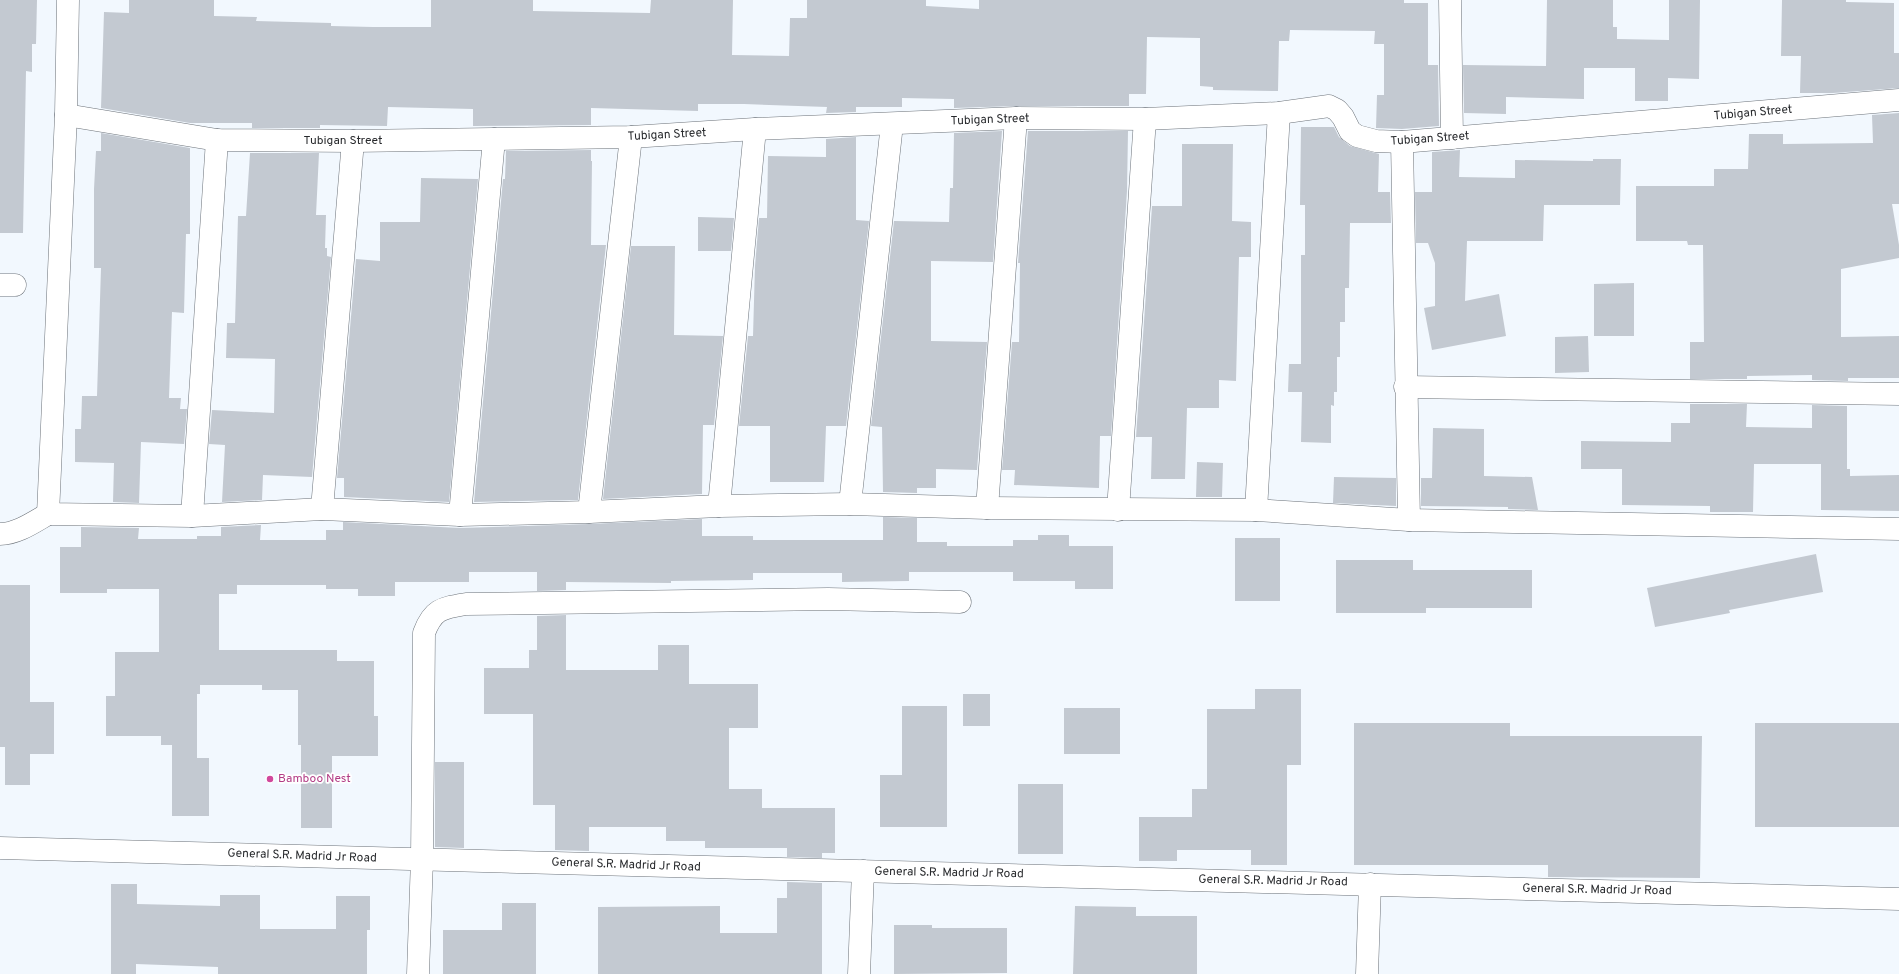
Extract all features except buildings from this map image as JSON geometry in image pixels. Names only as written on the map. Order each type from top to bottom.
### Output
[{"type":"street","points":[[48,514],[66,115],[68,0]]},
{"type":"street","points":[[1450,0],[1452,138]]},
{"type":"street","name":"Tubigan Street","points":[[66,115],[217,140],[353,141],[631,137],[755,129],[1016,118],[1145,119],[1278,113],[1329,106],[1337,110],[1343,117],[1350,131],[1357,136],[1376,141],[1402,142],[1899,100]]},
{"type":"street","points":[[1256,510],[1278,113]]},
{"type":"street","points":[[987,508],[1016,118]]},
{"type":"street","points":[[1118,510],[1145,119]]},
{"type":"street","points":[[850,504],[892,124]]},
{"type":"street","points":[[718,506],[755,129]]},
{"type":"street","points":[[589,512],[631,137]]},
{"type":"street","points":[[460,515],[494,139]]},
{"type":"street","points":[[192,516],[217,140]]},
{"type":"street","points":[[322,509],[353,141]]},
{"type":"street","points":[[1402,142],[1405,387],[1409,520]]},
{"type":"street","points":[[1405,387],[1899,394]]},
{"type":"street","points":[[0,534],[6,534],[23,527],[48,514],[192,516],[322,509],[460,515],[589,512],[718,506],[850,504],[1118,510],[1256,510],[1409,520],[1899,529]]},
{"type":"street","points":[[418,974],[422,859],[424,633],[429,620],[437,611],[450,606],[466,604],[828,599],[960,602]]},
{"type":"street","name":"General S.R. Madrid Jr Road","points":[[0,848],[1899,899]]},
{"type":"street","points":[[859,974],[863,871]]},
{"type":"street","points":[[1367,974],[1370,884]]},
{"type":"place","name":"Bamboo Nest","points":[[270,779]]}]
